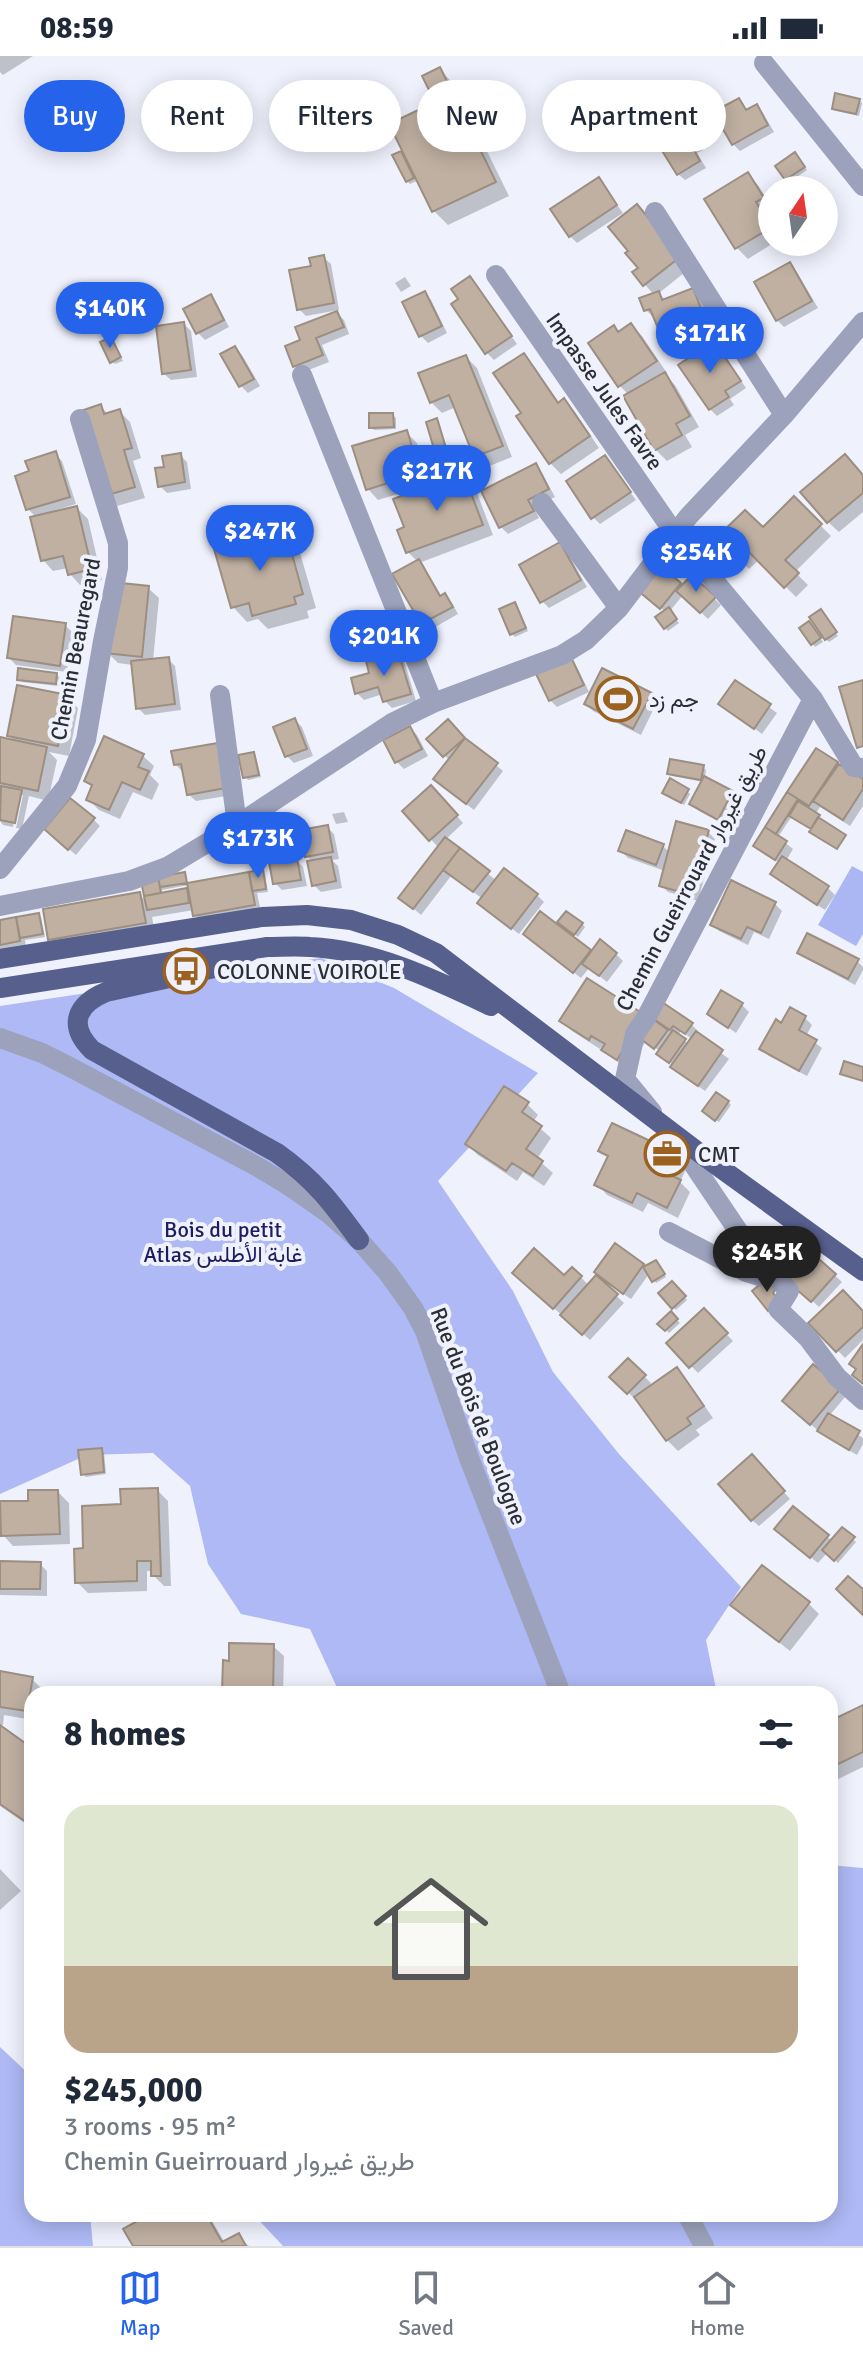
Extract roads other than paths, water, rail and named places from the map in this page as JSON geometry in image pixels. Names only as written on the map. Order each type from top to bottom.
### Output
[{"type":"main road","points":[[0,959],[262,917],[307,915],[351,920],[398,935],[436,953],[694,1149],[863,1271]]},
{"type":"main road","points":[[0,988],[254,949],[311,947],[352,953],[421,974],[527,1022]]},
{"type":"main road","points":[[254,949],[219,967],[106,992],[92,998],[80,1012],[77,1020],[79,1029],[92,1050],[293,1164],[320,1188],[359,1240]]},
{"type":"street","points":[[764,63],[863,186]]},
{"type":"street","points":[[655,212],[784,415]]},
{"type":"street","name":"Impasse Jules Favre","points":[[496,275],[675,534],[813,699],[846,758],[854,767],[863,768]]},
{"type":"street","points":[[0,906],[129,881],[167,867],[392,723],[433,703],[562,655],[586,640],[619,608],[688,517],[784,415],[863,322]]},
{"type":"street","points":[[302,375],[433,703]]},
{"type":"street","name":"Chemin Beauregard","points":[[0,869],[67,786],[86,740],[118,568],[118,543],[80,419]]},
{"type":"street","points":[[542,503],[619,608]]},
{"type":"street","points":[[220,695],[237,825]]},
{"type":"street","name":"Chemin Gueirrouard طريق غيروار","points":[[658,1121],[625,1079],[635,1034],[813,699]]},
{"type":"street","name":"Rue du Bois de Boulogne","points":[[0,1038],[42,1053],[258,1167],[328,1213],[359,1240],[388,1273],[425,1331],[469,1458],[558,1686]]},
{"type":"street","points":[[694,1149],[693,1164],[757,1259],[759,1276]]},
{"type":"street","points":[[669,1232],[746,1272],[759,1276],[770,1270],[789,1291],[778,1309],[808,1338],[837,1377],[863,1400]]},
{"type":"street","points":[[691,2222],[704,2246]]},
{"type":"place","name":"جم زد","points":[[618,699]]},
{"type":"place","name":"COLONNE VOIROLE","points":[[186,971]]},
{"type":"place","name":"CMT","points":[[667,1154]]},
{"type":"park label","name":"Bois du petit Atlas غابة الأطلس","points":[[223,1242]]}]
